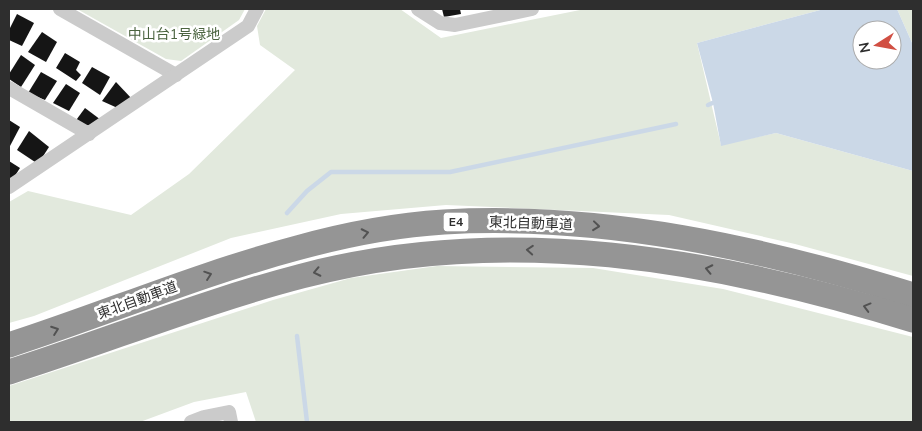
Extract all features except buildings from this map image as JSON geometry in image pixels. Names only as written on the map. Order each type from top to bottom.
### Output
[{"type":"highway","name":"東北自動車道","points":[[9,345],[212,273],[297,248],[371,232],[443,222],[560,222],[689,238],[781,258],[913,295]]},
{"type":"highway","name":"東北自動車道","points":[[9,372],[221,298],[294,278],[374,260],[452,250],[513,248],[679,263],[803,289],[913,320]]},
{"type":"street","points":[[60,9],[176,75]]},
{"type":"street","points":[[9,187],[248,26],[257,9]]},
{"type":"street","points":[[418,9],[440,23],[455,25],[493,13],[532,9]]},
{"type":"street","points":[[9,88],[88,134]]},
{"type":"street","points":[[191,422],[204,417],[229,412],[231,422]]},
{"type":"green space","name":"中山台1号緑地","points":[[77,9],[245,9],[239,20],[181,61],[166,59]]},
{"type":"green space","points":[[266,9],[400,9],[441,38],[585,9],[824,9],[697,43],[721,145],[776,133],[913,171],[913,276],[795,244],[669,215],[446,205],[341,214],[231,238],[34,316],[9,323],[9,202],[28,191],[131,215],[189,174],[295,70],[260,45],[257,26]]},
{"type":"green space","points":[[897,9],[913,9],[913,45],[902,20]]},
{"type":"green space","points":[[437,266],[593,268],[723,289],[913,337],[913,422],[256,422],[246,392],[194,402],[140,422],[9,422],[9,386],[273,300],[351,278]]},
{"type":"water","points":[[824,9],[897,9],[902,20],[852,20],[852,70],[902,70],[902,20],[913,45],[913,171],[776,133],[721,146],[713,103],[697,43]]},
{"type":"waterway","points":[[708,105],[717,101]]},
{"type":"waterway","points":[[287,213],[307,191],[331,172],[450,172],[676,124]]},
{"type":"waterway","points":[[297,336],[307,422]]}]
